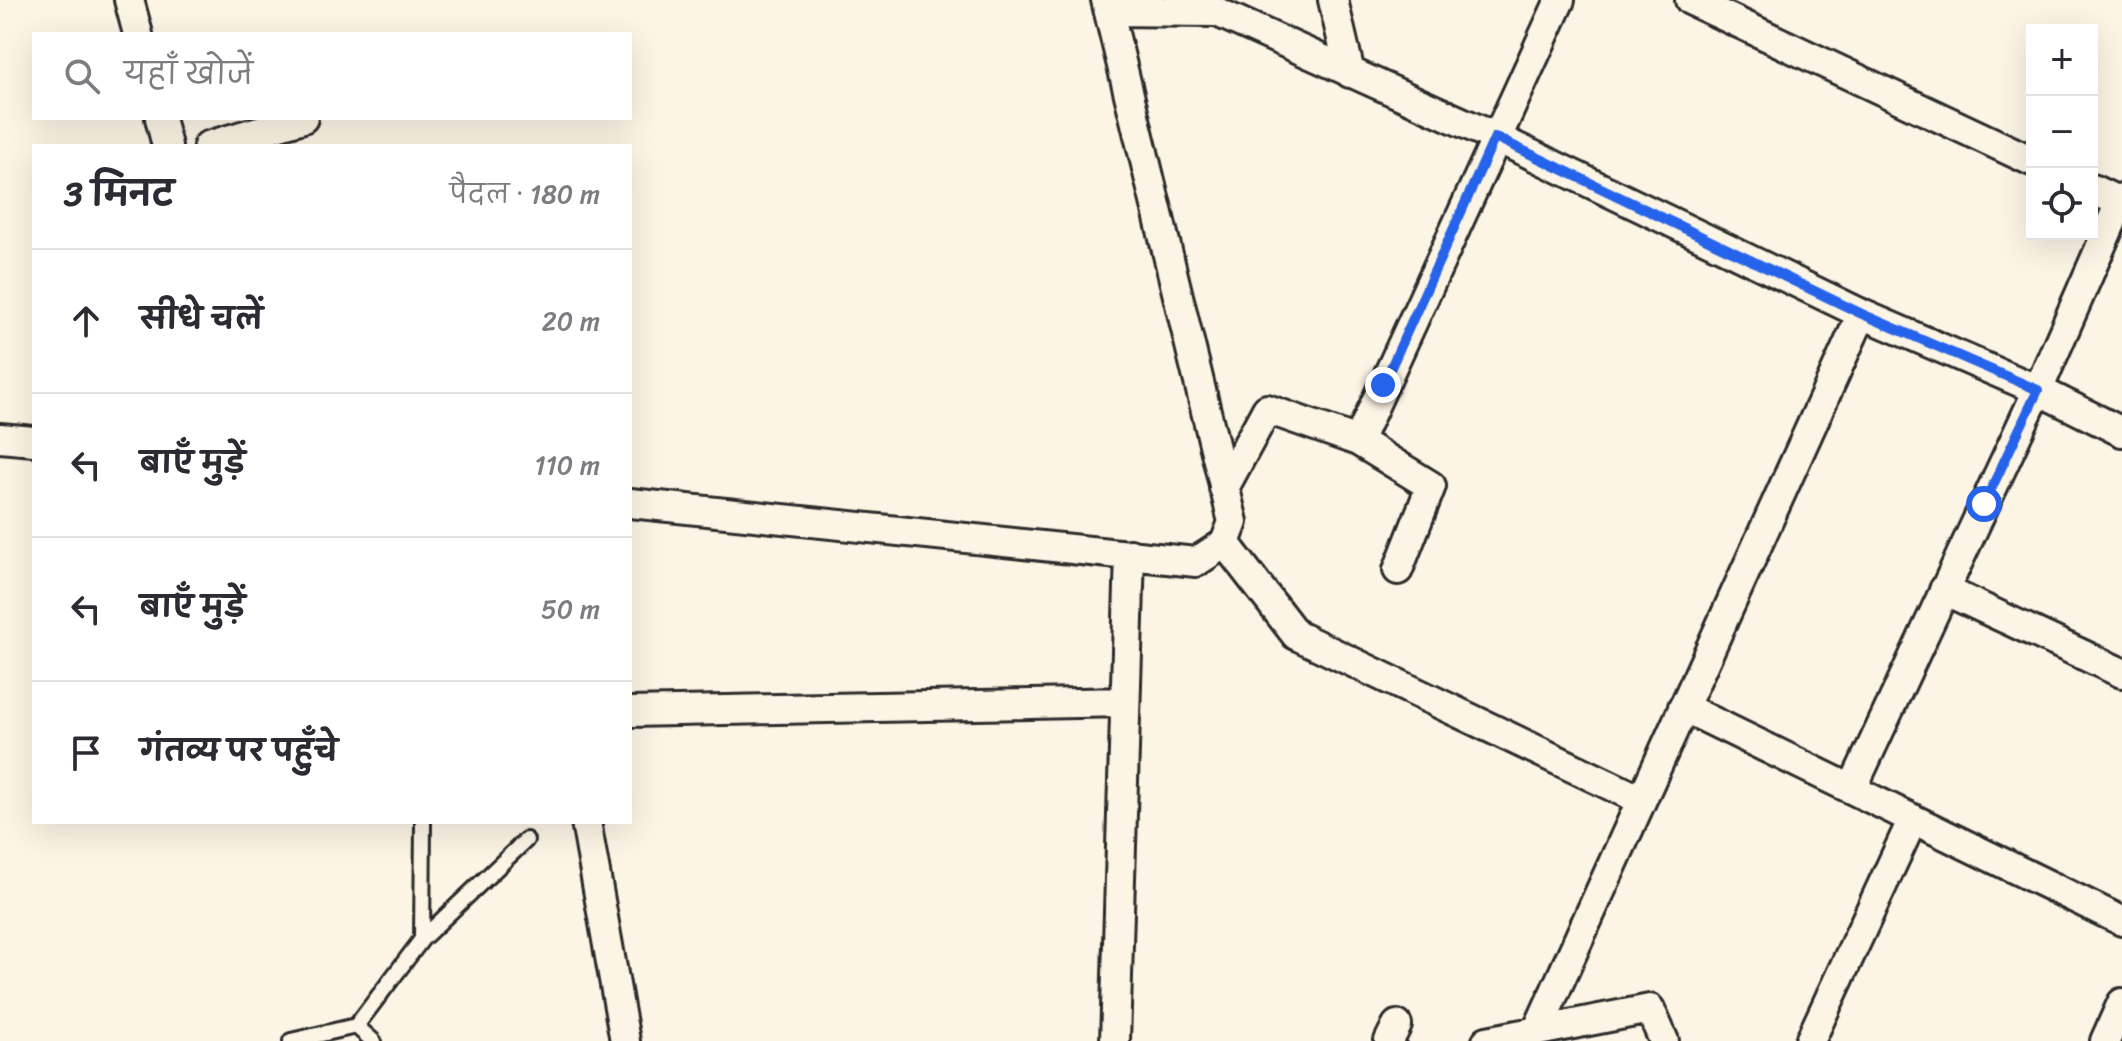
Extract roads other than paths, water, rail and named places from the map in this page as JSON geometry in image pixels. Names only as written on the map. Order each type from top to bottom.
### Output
[{"type":"street","points":[[129,0],[137,32]]},
{"type":"street","points":[[1333,0],[1350,73]]},
{"type":"street","points":[[1358,441],[1560,0]]},
{"type":"street","points":[[1690,0],[2026,158]]},
{"type":"street","points":[[632,503],[1196,562],[1225,543],[1233,522],[1108,6],[1217,12],[1495,137],[1862,314],[2038,390],[2122,432]]},
{"type":"street","points":[[160,120],[166,144]]},
{"type":"street","points":[[215,144],[296,120]]},
{"type":"street","points":[[1852,789],[2038,390],[2121,201],[2098,191]]},
{"type":"street","points":[[1537,1031],[1862,314]]},
{"type":"street","points":[[1224,488],[1267,409],[1358,441],[1431,486],[1398,570]]},
{"type":"street","points":[[0,438],[32,441]]},
{"type":"street","points":[[1225,543],[1296,635],[1641,800]]},
{"type":"street","points":[[1115,1041],[1130,554]]},
{"type":"street","points":[[1944,590],[2122,673]]},
{"type":"street","points":[[632,712],[1125,702]]},
{"type":"street","points":[[1683,707],[2122,921]]},
{"type":"street","points":[[1810,1041],[1913,819]]},
{"type":"street","points":[[586,824],[625,1041]]},
{"type":"street","points":[[2105,1041],[2122,1003]]},
{"type":"street","points":[[1487,1041],[1650,1009],[1664,1041]]},
{"type":"lane","points":[[422,939],[423,824]]},
{"type":"lane","points":[[291,1041],[356,1026],[422,939],[526,840]]},
{"type":"lane","points":[[356,1026],[373,1041]]}]
